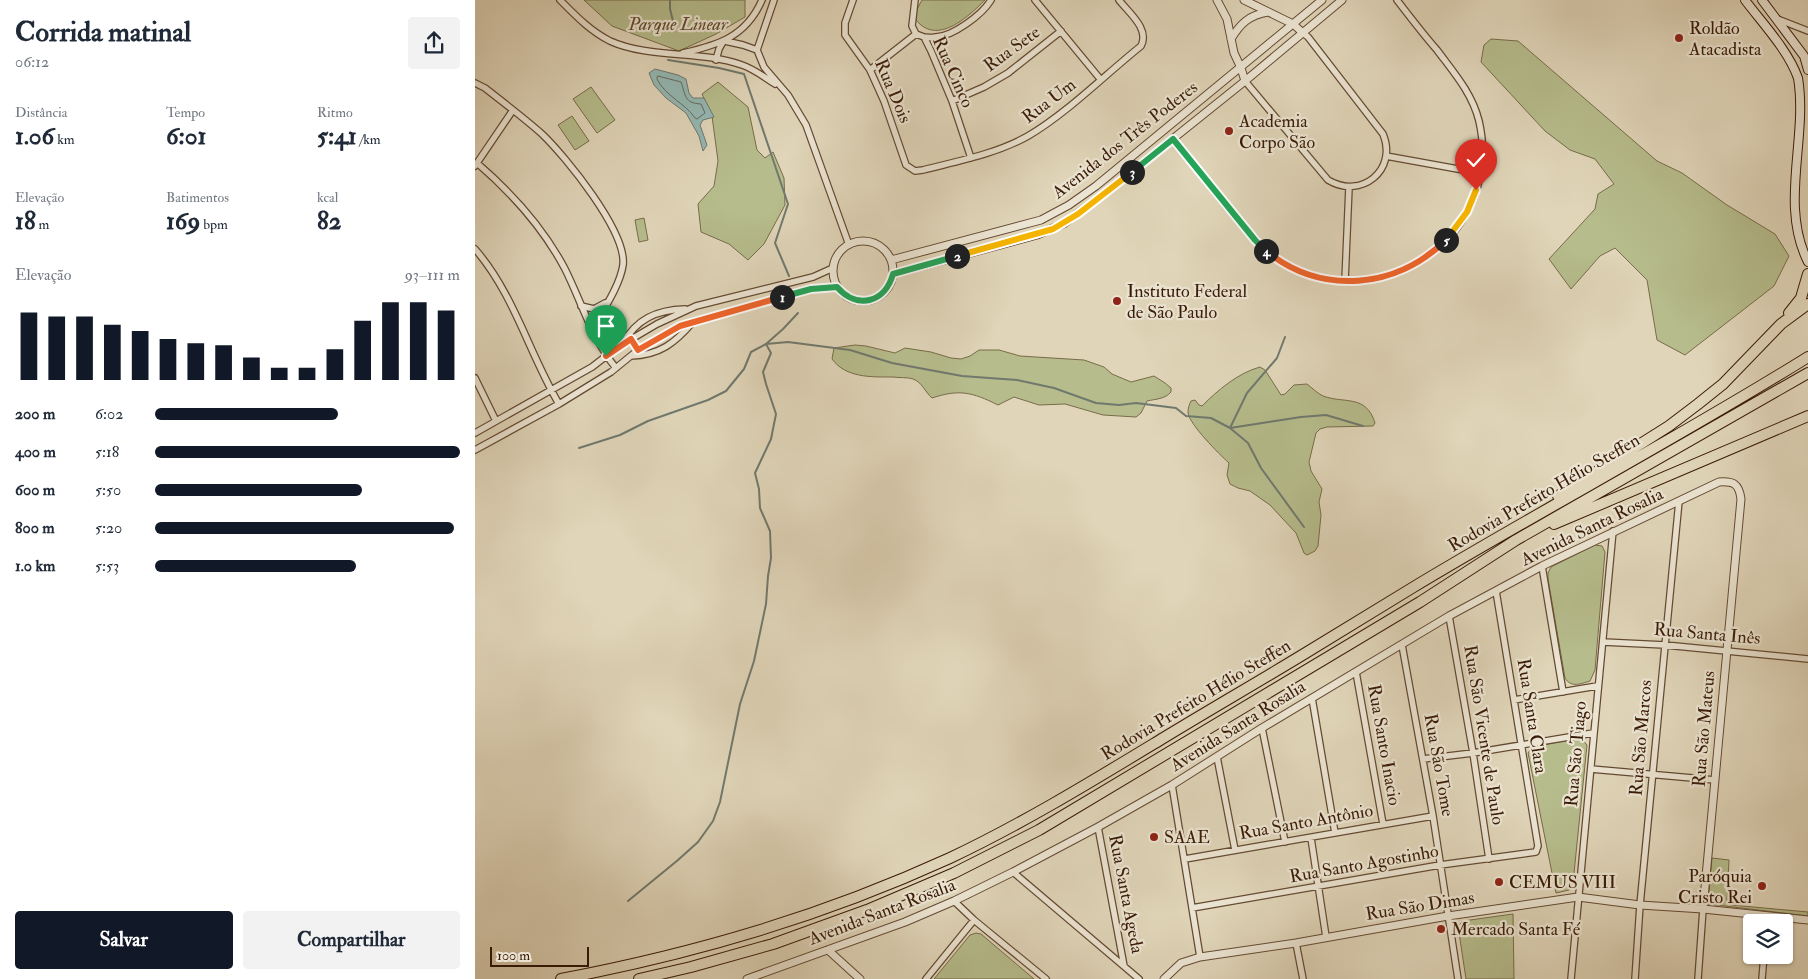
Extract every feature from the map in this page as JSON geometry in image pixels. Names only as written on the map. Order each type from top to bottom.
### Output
[{"type":"highway","points":[[1768,338],[1801,298],[1808,274]]},
{"type":"highway","points":[[1510,530],[1569,488],[1669,426],[1723,384],[1781,324],[1808,304]]},
{"type":"highway","name":"Rodovia Prefeito Hélio Steffen","points":[[561,979],[687,952],[768,929],[867,893],[950,858],[1030,818],[1510,530],[1637,457],[1696,426],[1808,358]]},
{"type":"highway","name":"Rodovia Prefeito Hélio Steffen","points":[[639,979],[691,967],[773,944],[867,910],[954,873],[1039,830],[1388,621],[1516,540],[1808,374]]},
{"type":"highway","points":[[1516,540],[1808,416]]},
{"type":"main road","points":[[1745,0],[1784,52],[1798,79],[1807,90],[1808,96]]},
{"type":"main road","points":[[1762,0],[1806,58],[1808,70]]},
{"type":"main road","points":[[1798,79],[1806,114],[1806,130],[1797,222],[1800,241],[1808,262]]},
{"type":"main road","points":[[1800,241],[1806,232]]},
{"type":"street","points":[[560,0],[577,18],[611,41],[636,49],[743,65],[788,94],[806,125],[849,245]]},
{"type":"street","points":[[679,54],[724,42],[738,33],[757,9],[761,0]]},
{"type":"street","points":[[774,0],[757,50],[764,67],[779,87]]},
{"type":"street","name":"Rua Dois","points":[[853,0],[845,23],[845,35],[870,70],[884,101],[902,156],[910,168]]},
{"type":"street","name":"Rua Cinco","points":[[915,0],[912,26],[916,34],[924,37],[931,51],[952,101],[971,158]]},
{"type":"street","points":[[924,37],[937,38],[970,22],[988,6],[991,0]]},
{"type":"street","points":[[1035,0],[1101,80]]},
{"type":"street","name":"Rua Um","points":[[910,168],[915,171],[923,170],[971,158],[1032,134],[1101,80],[1141,46],[1143,41],[1143,30],[1119,0]]},
{"type":"street","points":[[1217,0],[1227,19],[1234,53],[1245,81],[1323,176],[1333,183],[1349,187],[1361,185],[1371,180],[1383,167],[1387,156],[1386,139],[1381,129],[1303,33],[1293,24],[1244,0]]},
{"type":"street","name":"Avenida dos Três Poderes","points":[[891,260],[1027,225],[1056,214],[1084,195],[1322,0]]},
{"type":"street","name":"Avenida dos Três Poderes","points":[[893,274],[1053,229],[1078,214],[1245,81],[1342,0]]},
{"type":"street","points":[[1173,139],[1255,240],[1263,249],[1281,262],[1301,272],[1345,281],[1389,276],[1409,268],[1428,256],[1446,240],[1461,222],[1472,201],[1480,173],[1482,156],[1481,132],[1471,98],[1466,88],[1397,0]]},
{"type":"street","points":[[1231,39],[1247,19],[1259,13],[1270,12]]},
{"type":"street","points":[[1775,18],[1808,31]]},
{"type":"street","name":"Rua Sete","points":[[952,101],[1002,77],[1061,32]]},
{"type":"street","points":[[870,70],[916,34]]},
{"type":"street","points":[[931,51],[937,38]]},
{"type":"street","points":[[724,42],[743,45],[757,50]]},
{"type":"street","points":[[716,60],[719,49],[724,42]]},
{"type":"street","points":[[475,82],[542,134],[580,178],[618,238],[622,249],[623,267],[620,278],[592,330]]},
{"type":"street","points":[[513,110],[476,165],[505,187],[539,227],[565,270],[606,356],[616,368]]},
{"type":"street","points":[[1387,156],[1480,173]]},
{"type":"street","points":[[1345,281],[1349,187]]},
{"type":"street","points":[[869,242],[878,245],[891,260],[893,274],[890,283],[878,296],[870,300],[861,301],[851,298],[837,287],[833,268],[841,250],[849,245],[869,242]]},
{"type":"street","points":[[475,249],[494,273],[509,299],[559,404]]},
{"type":"street","points":[[622,344],[633,327],[647,318],[663,312],[689,308],[813,277],[833,268]]},
{"type":"street","points":[[475,450],[559,404],[616,368],[638,350],[685,324],[811,289],[837,287]]},
{"type":"street","points":[[581,306],[596,309],[607,302]]},
{"type":"street","points":[[475,433],[592,367],[622,344],[689,308]]},
{"type":"street","points":[[679,313],[685,324]]},
{"type":"street","points":[[631,356],[654,353],[669,345],[695,321]]},
{"type":"street","points":[[649,329],[654,340]]},
{"type":"street","points":[[631,339],[638,350]]},
{"type":"street","points":[[475,378],[496,421]]},
{"type":"street","name":"Avenida Santa Rosalia","points":[[747,979],[905,922],[954,901],[1013,872],[1172,785],[1262,728],[1449,616],[1542,566],[1719,482],[1735,484]]},
{"type":"street","name":"Rua São Mateus","points":[[1698,979],[1741,500],[1740,491],[1735,484]]},
{"type":"street","name":"Rua São Marcos","points":[[1635,979],[1640,905],[1679,501]]},
{"type":"street","name":"Rua São Tiago","points":[[1571,979],[1613,531]]},
{"type":"street","points":[[1542,566],[1563,692]]},
{"type":"street","name":"Rua Santa Clara","points":[[1496,591],[1538,846]]},
{"type":"street","name":"Rua São Vicente de Paulo","points":[[1449,616],[1489,859]]},
{"type":"street","name":"Rua Santa Inês","points":[[1603,642],[1665,645],[1808,659]]},
{"type":"street","name":"Rua São Tome","points":[[1403,645],[1433,816],[1457,979]]},
{"type":"street","name":"Rua Santo Inacio","points":[[1356,672],[1383,824]]},
{"type":"street","points":[[1514,700],[1597,686]]},
{"type":"street","points":[[1312,698],[1335,833]]},
{"type":"street","points":[[1262,728],[1285,842]]},
{"type":"street","points":[[1423,759],[1473,753],[1593,733]]},
{"type":"street","points":[[1217,756],[1235,850]]},
{"type":"street","points":[[1591,769],[1715,780]]},
{"type":"street","points":[[1172,785],[1200,957]]},
{"type":"street","name":"Rua Santo Antônio","points":[[1185,859],[1433,816]]},
{"type":"street","name":"Rua Santa Ageda","points":[[1097,827],[1124,966]]},
{"type":"street","points":[[1311,838],[1326,937]]},
{"type":"street","name":"Rua Santo Agostinho","points":[[1192,908],[1440,865],[1536,852],[1538,846]]},
{"type":"street","points":[[1013,872],[1139,979]]},
{"type":"street","name":"Rua São Dimas","points":[[1164,979],[1181,963],[1200,957],[1296,943],[1448,916],[1578,897],[1640,905],[1703,909],[1743,916]]},
{"type":"street","points":[[954,901],[974,920],[1046,979]]},
{"type":"street","points":[[926,979],[974,920]]},
{"type":"street","name":"Rua São Dimas","points":[[1793,920],[1808,920]]},
{"type":"street","points":[[1296,943],[1303,979]]},
{"type":"street","points":[[828,950],[858,978]]},
{"type":"street","points":[[1762,979],[1763,964]]},
{"type":"green space","name":"Parque Linear","points":[[584,0],[745,0],[745,17],[716,34],[679,51],[612,26]]},
{"type":"green space","points":[[922,0],[985,0],[961,21],[943,30],[933,30],[924,27],[916,20],[916,11]]},
{"type":"green space","points":[[1491,39],[1518,41],[1657,161],[1682,173],[1727,205],[1775,234],[1789,256],[1774,286],[1685,355],[1657,340],[1647,280],[1615,248],[1600,256],[1571,289],[1549,259],[1595,209],[1598,194],[1614,184],[1595,159],[1570,150],[1545,131],[1481,62],[1484,45]]},
{"type":"green space","points":[[718,82],[748,107],[757,150],[765,158],[773,152],[784,178],[785,205],[764,244],[748,260],[729,244],[701,232],[698,204],[714,186],[718,161],[712,116],[702,94]]},
{"type":"green space","points":[[591,87],[615,120],[597,133],[573,99]]},
{"type":"green space","points":[[572,116],[589,141],[575,150],[558,125]]},
{"type":"green space","points":[[644,218],[648,240],[639,242],[635,220]]},
{"type":"green space","points":[[855,345],[895,353],[905,348],[961,359],[979,350],[999,350],[1020,356],[1084,360],[1104,367],[1112,374],[1131,382],[1154,376],[1171,388],[1171,392],[1163,397],[1147,401],[1141,413],[1136,417],[1103,415],[1065,404],[1039,405],[1014,397],[998,405],[981,397],[965,393],[950,393],[932,398],[919,382],[913,379],[859,375],[844,370],[832,359],[834,348]]},
{"type":"green space","points":[[1260,367],[1265,370],[1281,395],[1285,394],[1294,385],[1307,384],[1323,396],[1360,404],[1371,414],[1375,423],[1373,426],[1327,427],[1320,429],[1316,433],[1309,462],[1311,471],[1322,489],[1319,502],[1321,515],[1318,546],[1315,551],[1307,555],[1304,553],[1296,533],[1270,505],[1250,491],[1230,484],[1227,475],[1229,463],[1199,432],[1188,413],[1191,401],[1195,400],[1202,406],[1229,383],[1244,373]]},
{"type":"green space","points":[[1595,545],[1602,546],[1605,552],[1595,670],[1590,681],[1573,684],[1565,678],[1548,573],[1551,567]]},
{"type":"green space","points":[[1581,738],[1587,745],[1573,883],[1569,890],[1556,893],[1528,753],[1532,747]]},
{"type":"green space","points":[[1712,858],[1729,860],[1727,901],[1731,905],[1808,912],[1808,916],[1793,914],[1708,904]]},
{"type":"green space","points":[[1513,914],[1514,979],[1466,979],[1458,926],[1463,921]]},
{"type":"green space","points":[[981,934],[1034,979],[934,979],[970,935]]},
{"type":"water","points":[[655,69],[686,79],[689,93],[693,98],[704,98],[714,117],[703,120],[700,125],[707,145],[703,151],[699,136],[686,113],[666,98],[654,85],[649,73]]},
{"type":"waterway","points":[[670,0],[673,21]]},
{"type":"waterway","points":[[668,60],[744,74],[788,204],[775,243],[789,276]]},
{"type":"waterway","points":[[798,313],[766,344],[788,342],[850,350],[892,363],[962,376],[1017,380],[1054,388],[1096,403],[1119,405],[1136,403],[1176,408],[1186,416],[1211,418],[1230,428],[1248,443],[1261,468],[1304,527]]},
{"type":"waterway","points":[[1230,428],[1247,393],[1277,358],[1285,337]]},
{"type":"waterway","points":[[579,448],[620,435],[648,421],[708,400],[726,391],[744,369],[751,352],[766,344],[771,353],[763,372],[776,414],[771,439],[755,473],[759,489],[760,508],[770,531],[771,558],[766,604],[754,661],[740,704],[720,802],[713,821],[698,842],[628,901]]},
{"type":"waterway","points":[[1230,428],[1326,415],[1363,426]]},
{"type":"place","name":"Roldão Atacadista","points":[[1679,38]]},
{"type":"place","name":"Academia Corpo São","points":[[1229,131]]},
{"type":"place","name":"Instituto Federal de São Paulo","points":[[1117,301]]},
{"type":"place","name":"SAAE","points":[[1154,837]]},
{"type":"place","name":"CEMUS VIII","points":[[1499,882]]},
{"type":"place","name":"Paróquia Cristo Rei","points":[[1762,886]]},
{"type":"place","name":"Mercado Santa Fé","points":[[1441,929]]},
{"type":"route","points":[[606,356],[631,339],[638,350],[680,326],[811,289],[837,287],[851,298],[861,301],[870,300],[885,290],[893,274],[1037,235],[1065,223],[1173,139],[1263,249],[1291,268],[1312,276],[1333,280],[1356,281],[1389,276],[1419,262],[1437,249],[1454,232],[1467,212],[1476,190]]}]
